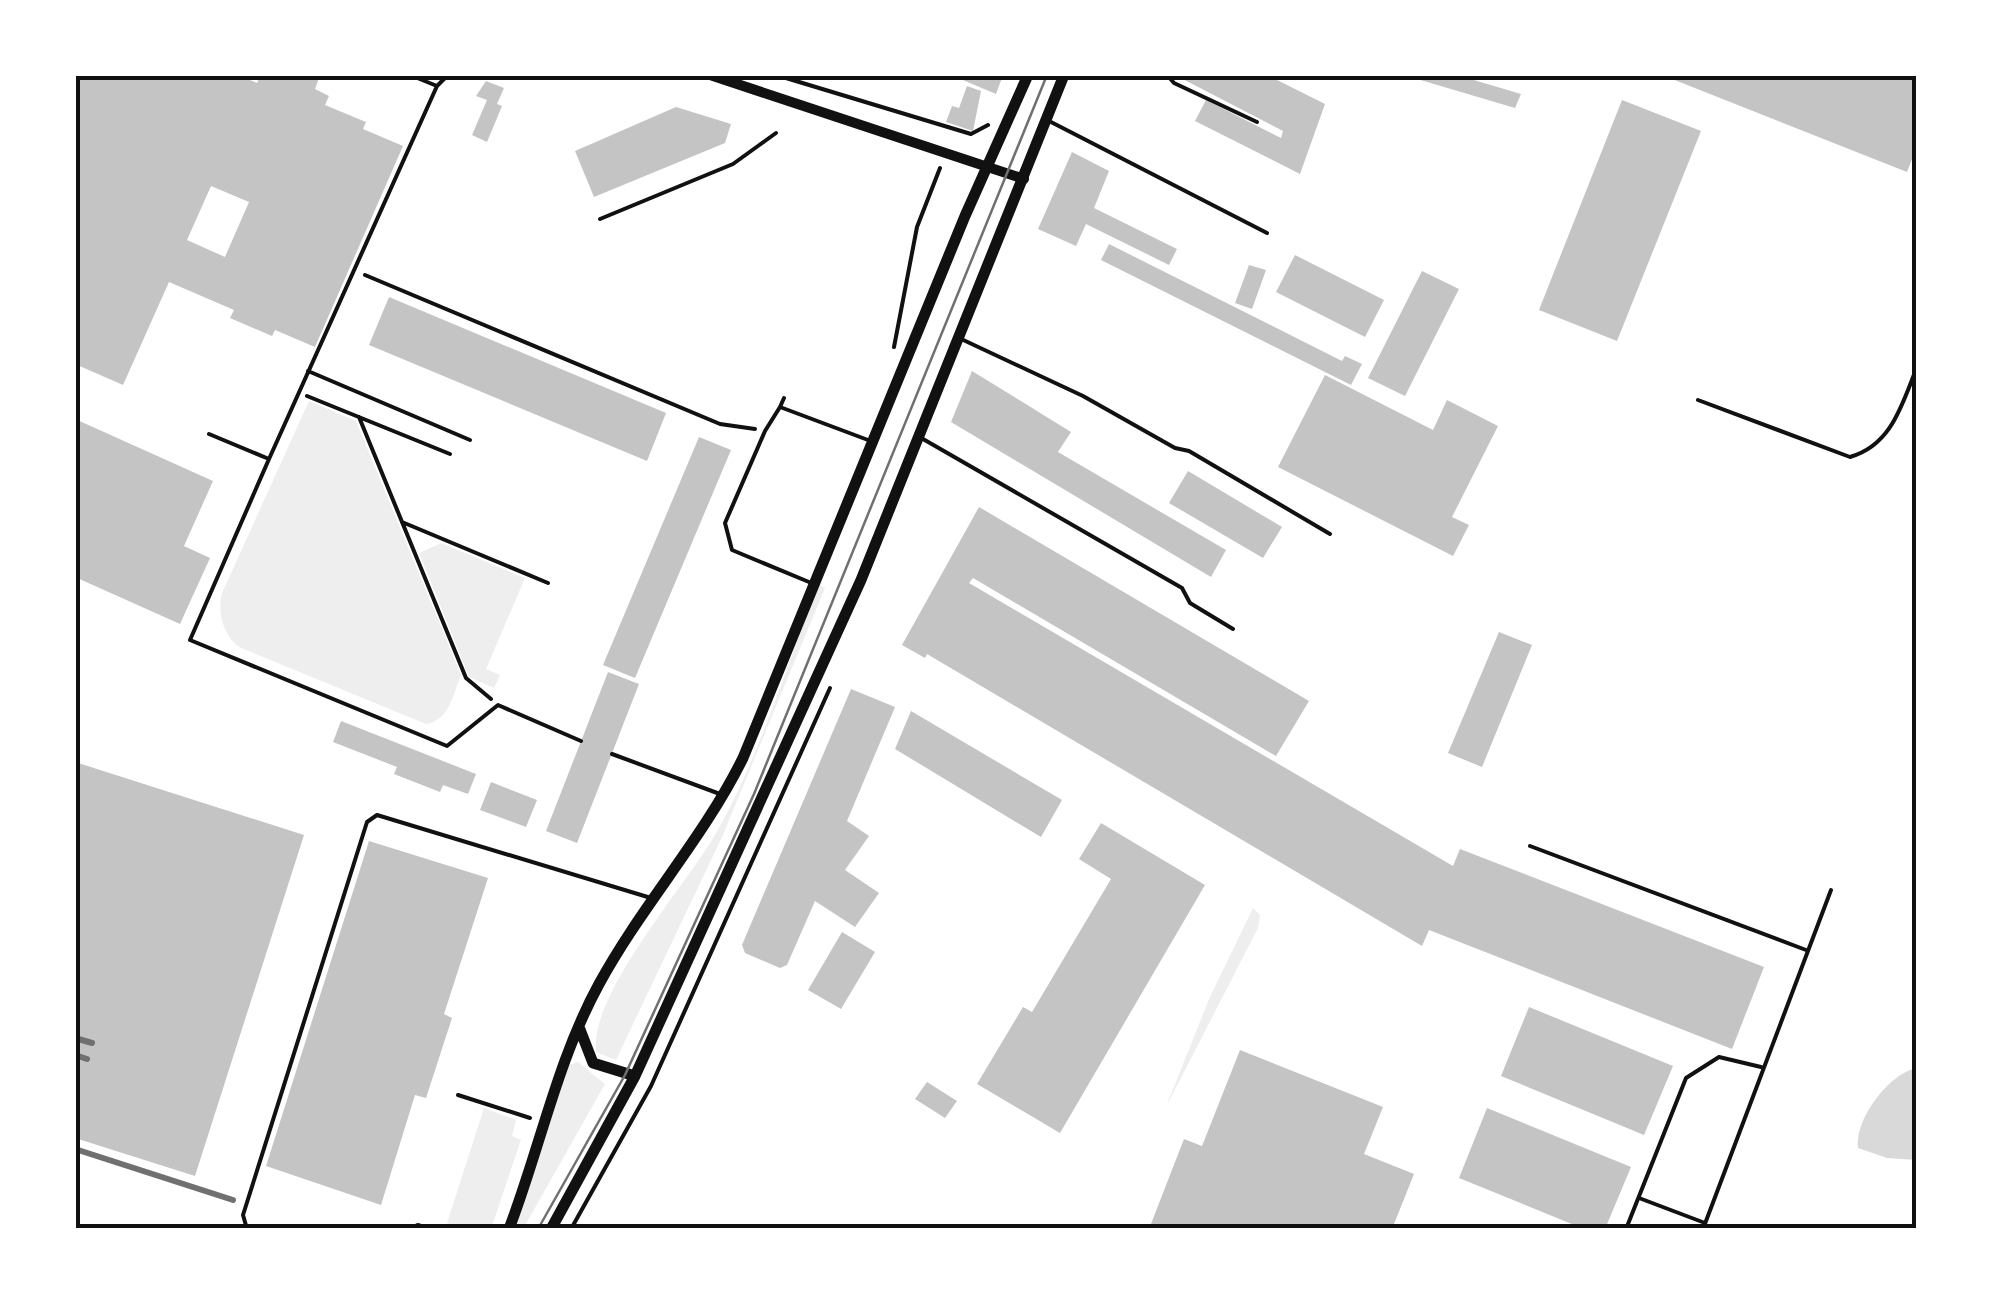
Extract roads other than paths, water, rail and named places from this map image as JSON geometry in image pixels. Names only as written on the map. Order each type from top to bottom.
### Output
[{"type":"main road","points":[[509,1229],[579,1027],[618,951],[724,796],[1028,75]]},
{"type":"main road","points":[[551,1229],[634,1076],[861,580],[1064,75]]},
{"type":"main road","points":[[579,1027],[593,1062],[634,1076]]},
{"type":"street","points":[[710,75],[1024,179]]},
{"type":"lane","points":[[410,75],[437,86]]},
{"type":"lane","points":[[448,75],[437,86],[190,640],[447,746],[498,705],[581,741]]},
{"type":"lane","points":[[1167,75],[1174,84],[1258,122]]},
{"type":"lane","points":[[1046,120],[1267,232]]},
{"type":"lane","points":[[600,219],[733,164],[776,134]]},
{"type":"lane","points":[[960,338],[1083,396],[1175,448],[1190,451],[1330,534]]},
{"type":"lane","points":[[1698,400],[1850,457],[1864,453],[1890,431],[1917,367]]},
{"type":"lane","points":[[308,372],[470,440]]},
{"type":"lane","points":[[784,398],[765,431],[726,523],[732,550],[814,584]]},
{"type":"lane","points":[[780,407],[872,442]]},
{"type":"lane","points":[[209,434],[269,459]]},
{"type":"lane","points":[[918,436],[1182,588],[1190,603],[1232,629]]},
{"type":"lane","points":[[612,754],[724,796]]},
{"type":"lane","points":[[247,1229],[243,1215],[367,822],[376,815],[653,899]]},
{"type":"lane","points":[[1530,846],[1808,950]]},
{"type":"lane","points":[[1639,1198],[1704,1226],[1831,890]]},
{"type":"lane","points":[[1626,1229],[1686,1078],[1720,1057],[1735,1057],[1763,1067]]},
{"type":"tram line","points":[[538,1229],[625,1075],[754,794],[1047,75]]},
{"type":"railway","points":[[75,1038],[92,1043]]},
{"type":"railway","points":[[75,1055],[87,1059]]},
{"type":"railway","points":[[75,1149],[233,1200]]}]
